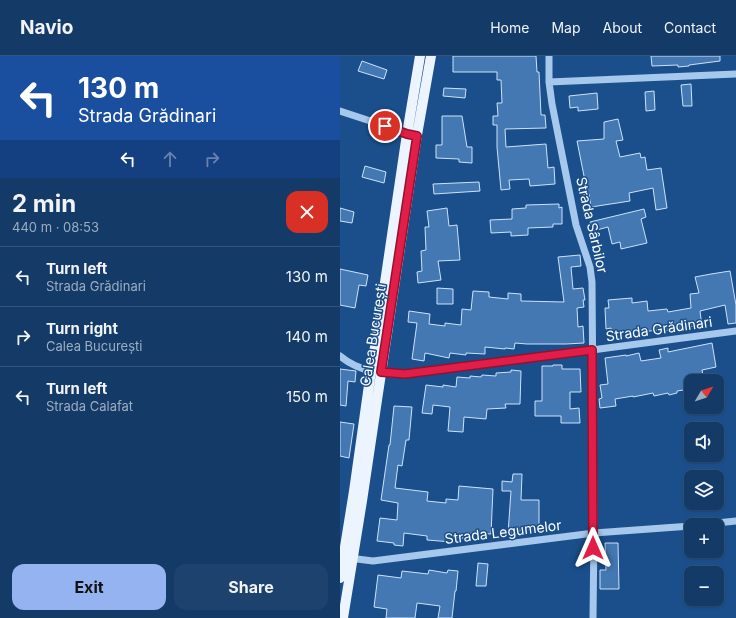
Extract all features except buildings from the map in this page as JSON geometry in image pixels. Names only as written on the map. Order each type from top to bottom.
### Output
[{"type":"main road","name":"Calea București","points":[[376,372],[379,323],[420,56]]},
{"type":"main road","name":"Calea București","points":[[343,618],[354,491],[406,213],[417,136],[431,56]]},
{"type":"main road","name":"Calea București","points":[[340,578],[348,558]]},
{"type":"street","name":"Strada Sârbilor","points":[[549,56],[549,82],[552,104],[576,225],[590,267],[592,282],[594,533],[593,618]]},
{"type":"street","points":[[549,82],[736,74]]},
{"type":"street","points":[[340,111],[417,136]]},
{"type":"street","name":"Strada Grădinari","points":[[340,356],[361,369],[376,372],[405,374],[736,331]]},
{"type":"street","points":[[724,522],[736,521]]},
{"type":"street","name":"Strada Legumelor","points":[[348,558],[373,561],[594,533],[684,527]]},
{"type":"route","points":[[385,126],[417,136],[381,372],[405,374],[592,350],[593,548]]}]
